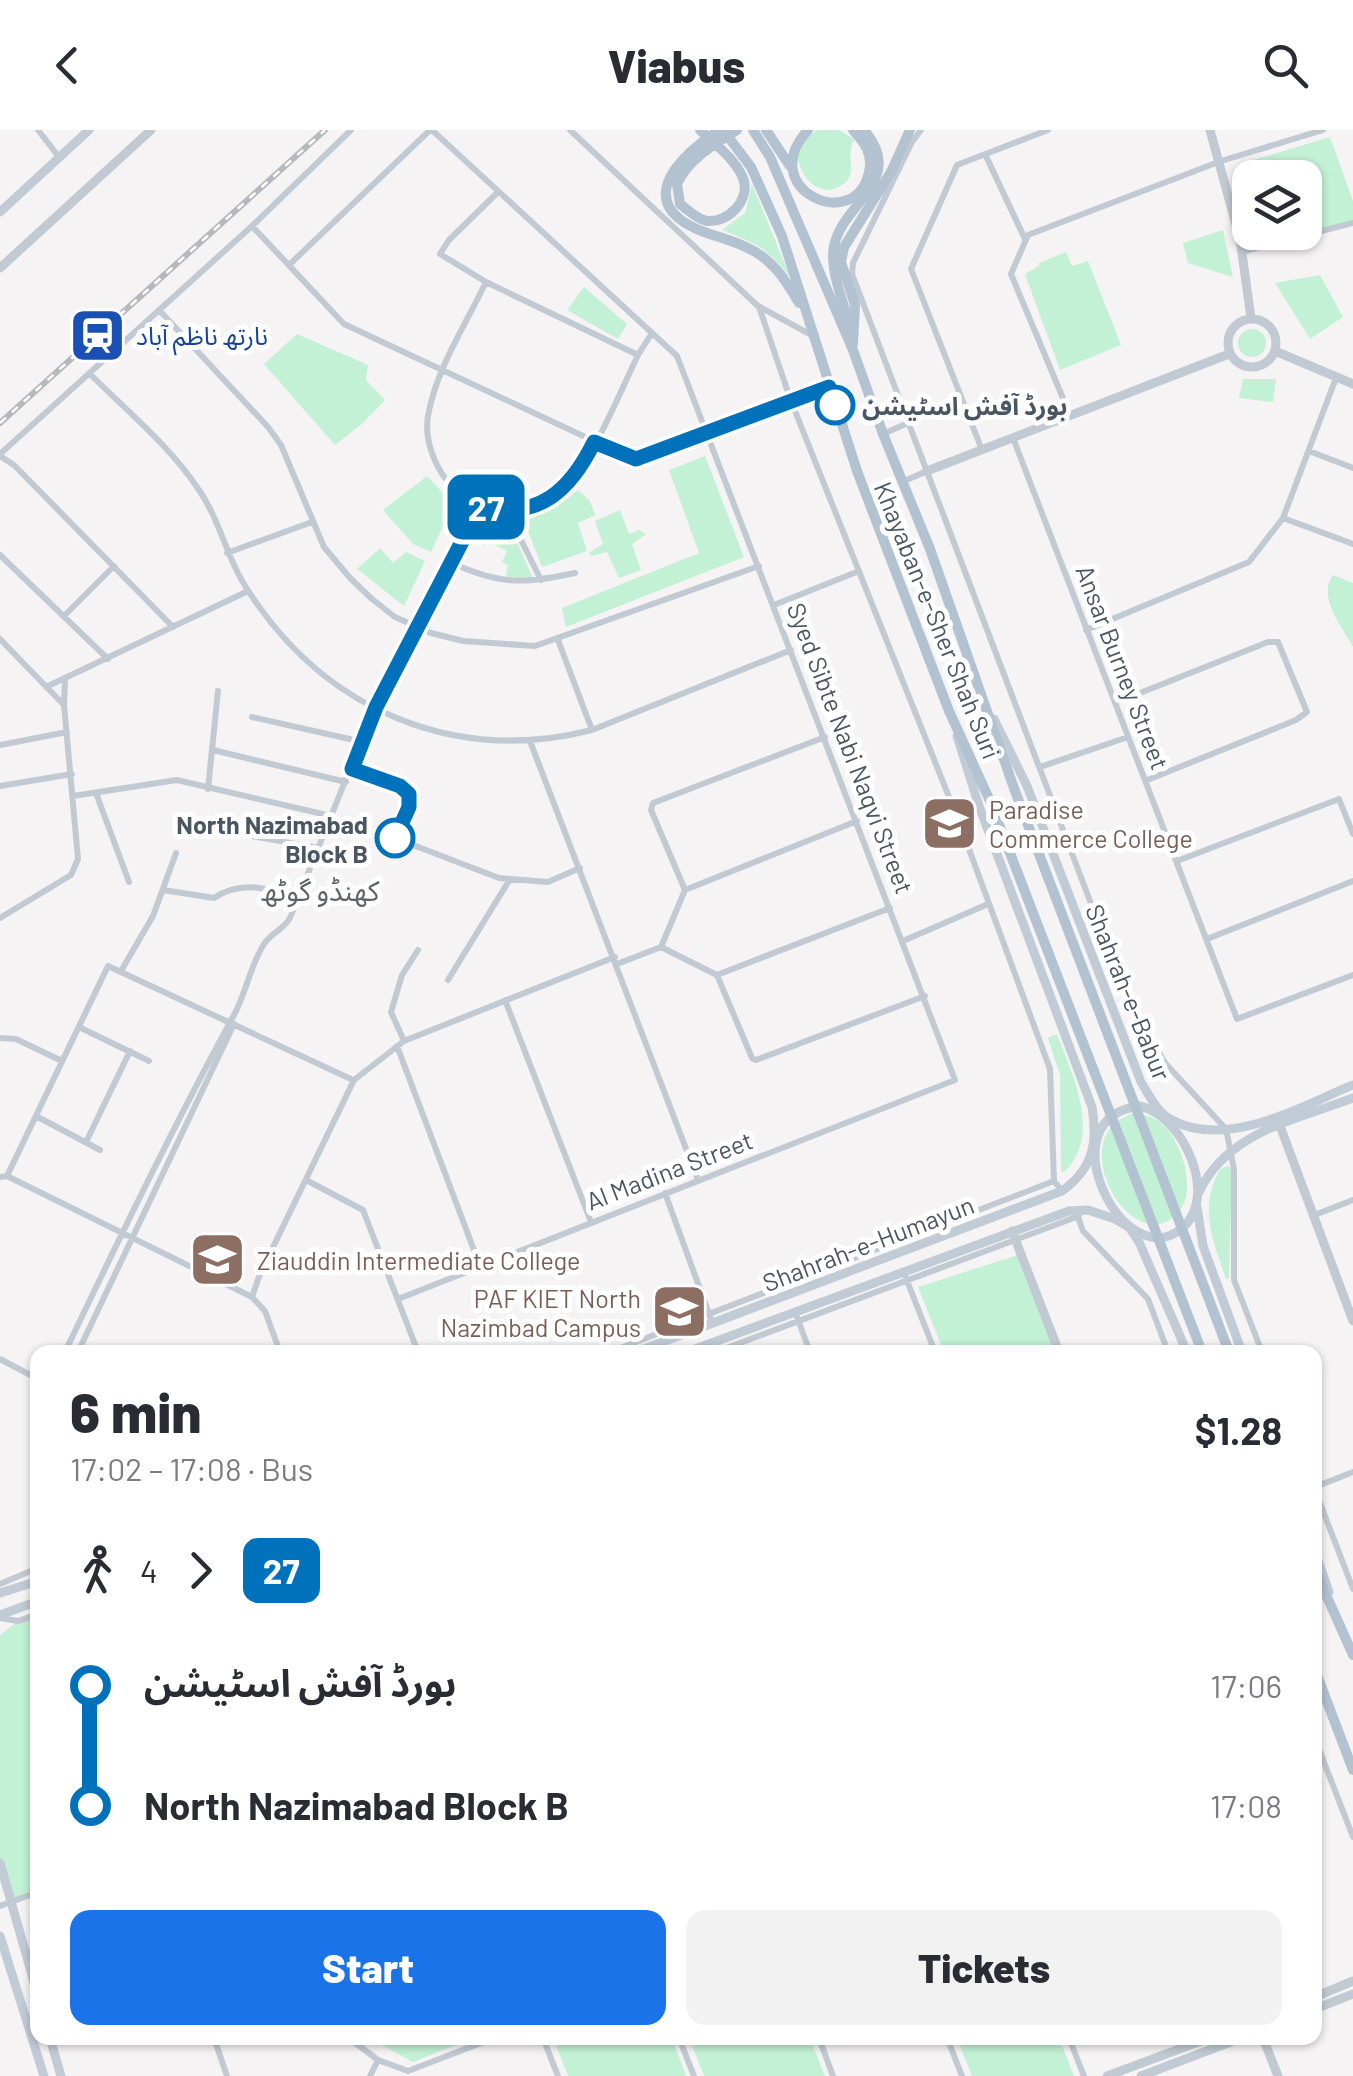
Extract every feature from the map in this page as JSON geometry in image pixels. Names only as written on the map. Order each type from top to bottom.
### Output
[{"type":"main road","points":[[0,212],[89,130]]},
{"type":"main road","points":[[700,130],[730,158],[744,180],[745,190],[736,208],[719,220],[705,221],[680,204],[677,184],[681,174],[708,149],[737,130]]},
{"type":"main road","points":[[721,130],[686,155],[672,171],[668,200],[679,219],[760,255],[780,272],[810,321]]},
{"type":"main road","name":"Khayaban-e-Sher Shah Suri","points":[[721,130],[759,183],[782,236],[857,471],[948,711],[990,801],[1199,1345]]},
{"type":"main road","name":"Khayaban-e-Sher Shah Suri","points":[[753,130],[770,156],[853,350],[1015,791],[1226,1345]]},
{"type":"main road","points":[[766,130],[801,189],[820,201],[844,202],[861,191],[868,178],[869,153],[852,130]]},
{"type":"main road","points":[[792,170],[794,150],[808,130]]},
{"type":"main road","points":[[853,350],[846,304],[834,266],[836,239],[876,180],[876,148],[864,130]]},
{"type":"main road","points":[[853,350],[855,305],[841,262],[844,246],[891,172],[910,130]]},
{"type":"main road","name":"Shahrah-e-Babur","points":[[982,697],[1027,786],[1141,1082],[1167,1118]]},
{"type":"main road","points":[[948,711],[978,806],[1092,1107],[1096,1168],[1103,1191],[1152,1264],[1184,1345]]},
{"type":"main road","points":[[1353,1086],[1278,1121],[1231,1149],[1211,1169],[1184,1227],[1170,1237],[1154,1239],[1102,1213],[1074,1213],[1062,1191],[1082,1173],[1096,1148],[1100,1128],[1124,1108],[1140,1106],[1197,1128],[1226,1130],[1278,1121],[1353,1098]]},
{"type":"main road","points":[[1167,1118],[1190,1155],[1203,1246],[1239,1345]]},
{"type":"main road","name":"Shahrah-e-Humayun","points":[[652,1345],[711,1319],[1062,1191]]},
{"type":"main road","name":"Shahrah-e-Humayun","points":[[706,1345],[794,1312],[905,1278],[1074,1213]]},
{"type":"main road","points":[[897,1253],[905,1278]]},
{"type":"main road","points":[[1322,1571],[1348,1643]]},
{"type":"main road","points":[[0,1593],[30,1584]]},
{"type":"main road","points":[[1322,1585],[1353,1655]]},
{"type":"main road","points":[[0,1616],[30,1604]]},
{"type":"main road","points":[[1322,1688],[1353,1770]]},
{"type":"main road","points":[[0,1863],[5,1905],[30,1974]]},
{"type":"main road","points":[[0,1936],[30,2031]]},
{"type":"main road","points":[[34,2045],[44,2076]]},
{"type":"main road","points":[[52,2045],[61,2076]]},
{"type":"street","points":[[38,130],[59,157]]},
{"type":"street","points":[[0,268],[152,130]]},
{"type":"street","points":[[173,627],[0,455],[252,226],[351,130]]},
{"type":"street","points":[[290,265],[431,130]]},
{"type":"street","name":"Syed Sibte Nabi Naqvi Street","points":[[431,130],[677,356],[955,1080]]},
{"type":"street","points":[[570,130],[759,307],[815,337]]},
{"type":"street","points":[[921,130],[878,211],[852,274],[1131,1009],[1166,1064],[1226,1130],[1234,1169],[1234,1280],[1259,1345]]},
{"type":"street","points":[[982,450],[911,268],[957,165],[1048,130]]},
{"type":"street","points":[[1210,130],[1241,252],[1250,318]]},
{"type":"street","points":[[1070,415],[1011,274],[1028,235],[1221,162],[1323,130]]},
{"type":"street","points":[[985,154],[1025,240]]},
{"type":"street","points":[[498,192],[440,254],[486,282],[638,355]]},
{"type":"street","points":[[1241,252],[1353,223]]},
{"type":"street","points":[[252,226],[344,324],[636,459],[829,387]]},
{"type":"street","points":[[486,282],[443,370],[428,417],[431,456],[458,492],[503,512],[550,498],[572,480],[652,333]]},
{"type":"street","points":[[759,307],[791,402],[1050,1070],[1054,1181],[1062,1191]]},
{"type":"street","points":[[159,310],[281,444],[324,547],[350,578],[395,617],[418,629],[463,641],[535,646],[759,566]]},
{"type":"street","points":[[1250,318],[1268,324],[1276,342],[1270,360],[1253,368],[1243,366],[1229,354],[1228,335],[1241,320],[1250,318]]},
{"type":"street","points":[[1275,352],[1353,384]]},
{"type":"street","points":[[902,482],[1229,354]]},
{"type":"street","points":[[89,373],[197,486],[216,517],[227,553],[248,590],[303,658],[348,693],[424,731],[489,741],[530,742],[592,730],[792,650]]},
{"type":"street","points":[[1086,630],[1250,562],[1283,518],[1336,378]]},
{"type":"street","points":[[883,434],[908,423]]},
{"type":"street","name":"Ansar Burney Street","points":[[1013,438],[1237,1019],[1353,975]]},
{"type":"street","points":[[1309,451],[1353,468]]},
{"type":"street","points":[[81,1345],[232,1022],[260,950],[268,937],[282,930],[298,901],[376,707],[481,505]]},
{"type":"street","points":[[1283,518],[1353,544]]},
{"type":"street","points":[[227,553],[312,522]]},
{"type":"street","points":[[517,532],[542,580]]},
{"type":"street","points":[[0,556],[108,658]]},
{"type":"street","points":[[452,563],[498,581],[542,580],[575,573]]},
{"type":"street","points":[[64,616],[114,566]]},
{"type":"street","points":[[774,606],[859,570]]},
{"type":"street","points":[[46,687],[248,590]]},
{"type":"street","points":[[0,639],[64,705]]},
{"type":"street","points":[[558,640],[592,730]]},
{"type":"street","points":[[1115,702],[1268,642],[1278,642],[1307,712],[1296,720],[1146,781]]},
{"type":"street","points":[[0,656],[8,648]]},
{"type":"street","points":[[0,918],[72,875],[78,858],[65,679]]},
{"type":"street","points":[[208,789],[218,691]]},
{"type":"street","points":[[252,717],[363,742]]},
{"type":"street","points":[[0,745],[68,732]]},
{"type":"street","points":[[685,890],[651,810],[653,803],[825,737]]},
{"type":"street","points":[[1040,768],[1128,737]]},
{"type":"street","points":[[530,742],[698,1180]]},
{"type":"street","points":[[213,750],[346,782]]},
{"type":"street","points":[[352,769],[400,786],[409,794],[409,807],[395,838],[457,864],[511,879],[548,882],[580,868]]},
{"type":"street","points":[[0,786],[72,774]]},
{"type":"street","points":[[73,796],[178,780],[332,816]]},
{"type":"street","points":[[96,793],[129,882]]},
{"type":"street","points":[[1176,861],[1339,799],[1353,831]]},
{"type":"street","points":[[661,946],[685,890],[857,820]]},
{"type":"street","points":[[229,832],[319,848]]},
{"type":"street","points":[[122,971],[153,916],[176,853]]},
{"type":"street","points":[[448,980],[511,879]]},
{"type":"street","points":[[1207,939],[1353,881]]},
{"type":"street","points":[[162,890],[214,898],[227,890],[257,886],[298,901]]},
{"type":"street","points":[[903,941],[988,904]]},
{"type":"street","points":[[716,975],[890,908]]},
{"type":"street","points":[[252,1297],[354,1080],[401,1044],[505,1000],[661,946],[716,975],[756,1060],[925,996]]},
{"type":"street","points":[[418,950],[402,975],[391,1012],[480,1266]]},
{"type":"street","points":[[277,1345],[264,1312],[252,1297],[4,1176],[108,966],[354,1080]]},
{"type":"street","points":[[505,1000],[592,1222]]},
{"type":"street","points":[[68,1345],[121,1234],[232,1022]]},
{"type":"street","points":[[79,1026],[150,1060]]},
{"type":"street","points":[[0,1038],[16,1039],[62,1060]]},
{"type":"street","points":[[87,1140],[130,1051]]},
{"type":"street","name":"Al Madina Street","points":[[398,1299],[955,1080]]},
{"type":"street","points":[[36,1116],[100,1150]]},
{"type":"street","points":[[1278,1121],[1312,1216],[1348,1294],[1353,1321]]},
{"type":"street","points":[[306,1180],[363,1210],[415,1345]]},
{"type":"street","points":[[631,1345],[711,1319],[1054,1181]]},
{"type":"street","points":[[665,1193],[711,1319]]},
{"type":"street","points":[[1312,1216],[1353,1200]]},
{"type":"street","points":[[1074,1213],[1083,1231],[1148,1299],[1165,1345]]},
{"type":"street","points":[[1014,1236],[1056,1345]]},
{"type":"street","points":[[736,1345],[905,1278],[932,1345]]},
{"type":"street","points":[[794,1312],[807,1345]]},
{"type":"street","points":[[0,1359],[30,1376]]},
{"type":"street","points":[[1322,1485],[1353,1472]]},
{"type":"street","points":[[1322,1507],[1353,1589]]},
{"type":"street","points":[[0,1584],[30,1571]]},
{"type":"street","points":[[0,1616],[18,1621],[30,1617]]},
{"type":"street","points":[[1322,1757],[1353,1838]]},
{"type":"street","points":[[5,1905],[30,1895]]},
{"type":"street","points":[[1322,1994],[1353,1982]]},
{"type":"street","points":[[1322,2006],[1353,1994]]},
{"type":"street","points":[[217,2045],[228,2076]]},
{"type":"street","points":[[358,2045],[378,2060],[408,2071],[476,2045]]},
{"type":"street","points":[[546,2045],[558,2076]]},
{"type":"street","points":[[682,2045],[694,2076]]},
{"type":"street","points":[[822,2045],[834,2076]]},
{"type":"street","points":[[950,2045],[962,2076]]},
{"type":"street","points":[[1072,2045],[1084,2076]]},
{"type":"street","points":[[1107,2076],[1184,2045]]},
{"type":"street","points":[[1141,2076],[1223,2045]]},
{"type":"street","points":[[1266,2045],[1278,2076]]},
{"type":"street","points":[[370,2076],[378,2060]]},
{"type":"green space","points":[[817,130],[839,130],[854,139],[850,174],[831,190],[808,180],[797,157],[806,139]]},
{"type":"green space","points":[[1330,137],[1353,201],[1353,225],[1322,232],[1322,160],[1253,160]]},
{"type":"green space","points":[[752,184],[791,279],[761,248],[722,230],[745,213]]},
{"type":"green space","points":[[1223,230],[1233,277],[1188,263],[1183,243]]},
{"type":"green space","points":[[1066,252],[1072,266],[1088,261],[1121,345],[1060,370],[1025,274],[1039,263]]},
{"type":"green space","points":[[1320,275],[1343,317],[1310,339],[1275,283]]},
{"type":"green space","points":[[584,287],[627,324],[618,339],[567,310]]},
{"type":"green space","points":[[1252,329],[1262,333],[1266,343],[1262,353],[1252,357],[1242,353],[1238,343],[1242,333]]},
{"type":"green space","points":[[297,334],[368,365],[366,380],[385,400],[335,445],[264,364]]},
{"type":"green space","points":[[1243,379],[1276,379],[1273,402],[1239,398]]},
{"type":"green space","points":[[705,456],[744,557],[566,627],[562,608],[699,553],[669,470]]},
{"type":"green space","points":[[427,476],[453,504],[431,552],[413,544],[383,510]]},
{"type":"green space","points":[[578,490],[590,501],[595,515],[578,523],[587,551],[542,567],[524,521],[557,507]]},
{"type":"green space","points":[[620,510],[629,534],[639,530],[646,534],[632,544],[641,570],[619,578],[607,552],[592,556],[589,553],[603,544],[595,521]]},
{"type":"green space","points":[[482,526],[512,531],[533,578],[506,577],[508,565],[502,562],[507,551],[487,541],[484,546],[475,541]]},
{"type":"green space","points":[[380,548],[393,563],[406,552],[425,561],[404,606],[357,569]]},
{"type":"green space","points":[[1333,575],[1353,583],[1353,647],[1329,602]]},
{"type":"green space","points":[[1057,1034],[1076,1086],[1083,1123],[1076,1157],[1064,1172],[1060,1075],[1048,1038]]},
{"type":"green space","points":[[1135,1113],[1163,1125],[1176,1142],[1185,1166],[1185,1201],[1180,1210],[1162,1223],[1143,1222],[1125,1210],[1111,1191],[1103,1168],[1103,1145],[1113,1126]]},
{"type":"green space","points":[[1220,1169],[1232,1169],[1226,1279],[1209,1211],[1213,1184]]},
{"type":"green space","points":[[1018,1255],[1052,1345],[941,1345],[918,1287]]},
{"type":"green space","points":[[30,1617],[30,1895],[10,1903],[0,1862],[0,1635]]},
{"type":"green space","points":[[382,2045],[456,2045],[413,2062]]},
{"type":"green space","points":[[556,2045],[675,2045],[686,2076],[568,2076]]},
{"type":"green space","points":[[692,2045],[813,2045],[825,2076],[704,2076]]},
{"type":"green space","points":[[960,2045],[1062,2045],[1074,2076],[972,2076]]},
{"type":"railway","points":[[0,423],[325,130]]},
{"type":"bus line","name":"27","points":[[395,838],[409,807],[406,789],[352,769],[376,707],[481,505],[503,512],[550,498],[572,480],[594,442],[636,459],[829,387],[835,405]]},
{"type":"place","name":"نارتھ ناظم آباد","points":[[97,335]]},
{"type":"place","name":"بورڈ آفش اسٹیشن","points":[[835,405]]},
{"type":"place","name":"Paradise Commerce College","points":[[950,823]]},
{"type":"place","name":"North Nazimabad Block B","points":[[395,838]]},
{"type":"place","name":"Ziauddin Intermediate College","points":[[218,1260]]},
{"type":"place","name":"PAF KIET North Nazimbad Campus","points":[[680,1312]]},
{"type":"district","name":"کھنڈو گوٹھ","points":[[320,890]]}]
